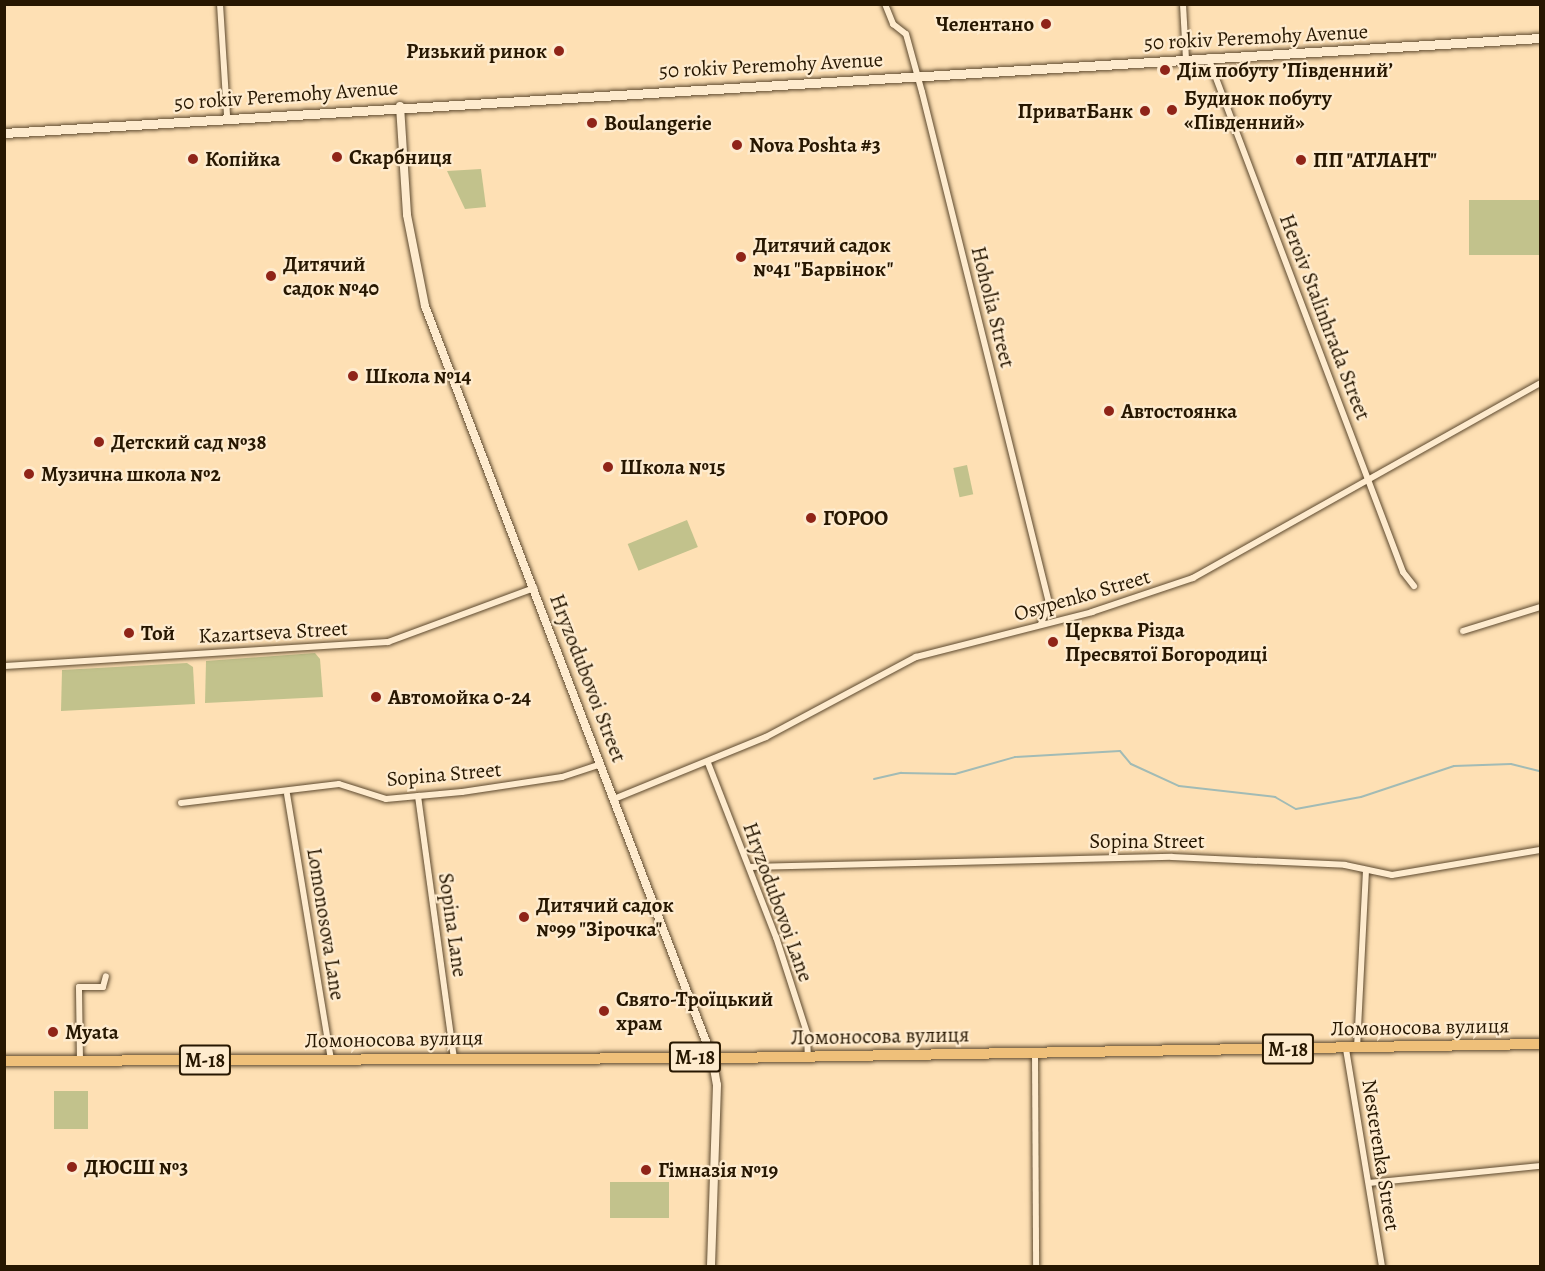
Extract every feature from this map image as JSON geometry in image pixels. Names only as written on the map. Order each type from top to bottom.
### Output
[{"type":"highway","name":"Ломоносова вулиця","points":[[4,1061],[808,1056],[1540,1044]]},
{"type":"main road","name":"50 rokiv Peremohy Avenue","points":[[4,133],[227,116],[1540,38]]},
{"type":"street","points":[[220,4],[227,116]]},
{"type":"street","name":"Hoholia Street","points":[[885,4],[893,24],[906,34],[918,76],[1049,603],[1041,624]]},
{"type":"street","points":[[1182,4],[1186,59]]},
{"type":"street","name":"Heroiv Stalinhrada Street","points":[[1208,57],[1403,572],[1414,586]]},
{"type":"street","name":"Hryzodubovoi Street","points":[[400,106],[407,215],[425,306],[535,588],[712,1057],[717,1085],[711,1266]]},
{"type":"street","name":"Osypenko Street","points":[[614,799],[708,763],[916,657],[1041,624],[1193,578],[1540,383]]},
{"type":"street","name":"Kazartseva Street","points":[[4,666],[388,642],[535,588]]},
{"type":"street","points":[[1462,631],[1540,607]]},
{"type":"street","name":"Hryzodubovoi Lane","points":[[708,763],[750,867],[807,1033],[808,1056]]},
{"type":"street","name":"Sopina Street","points":[[181,803],[287,794],[339,784],[386,798],[418,796],[562,777],[601,764]]},
{"type":"street","name":"Lomonosova Lane","points":[[287,794],[331,1059]]},
{"type":"street","name":"Sopina Lane","points":[[418,796],[454,1058]]},
{"type":"street","name":"Sopina Street","points":[[750,867],[1172,856],[1345,865],[1365,872],[1392,875],[1540,850]]},
{"type":"street","name":"Nesterenka Street","points":[[1365,872],[1352,1048],[1368,1183],[1382,1266]]},
{"type":"street","points":[[80,1062],[79,987],[103,987],[106,975]]},
{"type":"street","points":[[1035,1053],[1036,1266]]},
{"type":"street","points":[[1368,1183],[1540,1166]]},
{"type":"green space","points":[[481,169],[486,207],[465,209],[447,171]]},
{"type":"green space","points":[[1469,200],[1540,200],[1540,255],[1469,255]]},
{"type":"green space","points":[[967,465],[973,494],[960,497],[953,468]]},
{"type":"green space","points":[[687,520],[698,547],[639,571],[628,544]]},
{"type":"green space","points":[[315,653],[320,659],[323,697],[205,703],[206,661]]},
{"type":"green space","points":[[187,663],[193,667],[195,704],[61,711],[62,670]]},
{"type":"green space","points":[[54,1091],[88,1091],[88,1129],[54,1129]]},
{"type":"green space","points":[[610,1182],[669,1182],[669,1218],[610,1218]]},
{"type":"waterway","points":[[874,779],[901,773],[955,774],[1015,757],[1120,751],[1131,764],[1179,786],[1275,797],[1296,809],[1361,797],[1454,766],[1511,764],[1540,771]]},
{"type":"place","name":"Челентано","points":[[1046,24]]},
{"type":"place","name":"Ризький ринок","points":[[559,51]]},
{"type":"place","name":"Дім побуту ʼПівденнийʼ","points":[[1165,70]]},
{"type":"place","name":"Будинок побуту «Південний»","points":[[1172,110]]},
{"type":"place","name":"ПриватБанк","points":[[1145,111]]},
{"type":"place","name":"Boulangerie","points":[[592,123]]},
{"type":"place","name":"Nova Poshta #3","points":[[737,145]]},
{"type":"place","name":"Скарбниця","points":[[337,157]]},
{"type":"place","name":"Копійка","points":[[193,159]]},
{"type":"place","name":"ПП \"АТЛАНТ\"","points":[[1301,160]]},
{"type":"place","name":"Дитячий садок №41 \"Барвінок\"","points":[[741,257]]},
{"type":"place","name":"Дитячий садок №40","points":[[271,276]]},
{"type":"place","name":"Школа №14","points":[[353,376]]},
{"type":"place","name":"Автостоянка","points":[[1109,411]]},
{"type":"place","name":"Детский сад №38","points":[[99,442]]},
{"type":"place","name":"Школа №15","points":[[608,467]]},
{"type":"place","name":"Музична школа №2","points":[[29,474]]},
{"type":"place","name":"ГОРОО","points":[[811,518]]},
{"type":"place","name":"Той","points":[[129,633]]},
{"type":"place","name":"Церква Різда Пресвятої Богородиці","points":[[1053,642]]},
{"type":"place","name":"Автомойка 0-24","points":[[376,697]]},
{"type":"place","name":"Дитячий садок №99 \"Зірочка\"","points":[[524,917]]},
{"type":"place","name":"Свято-Троїцький храм","points":[[604,1011]]},
{"type":"place","name":"Myata","points":[[53,1032]]},
{"type":"place","name":"ДЮСШ №3","points":[[72,1167]]},
{"type":"place","name":"Гімназія №19","points":[[646,1170]]}]
